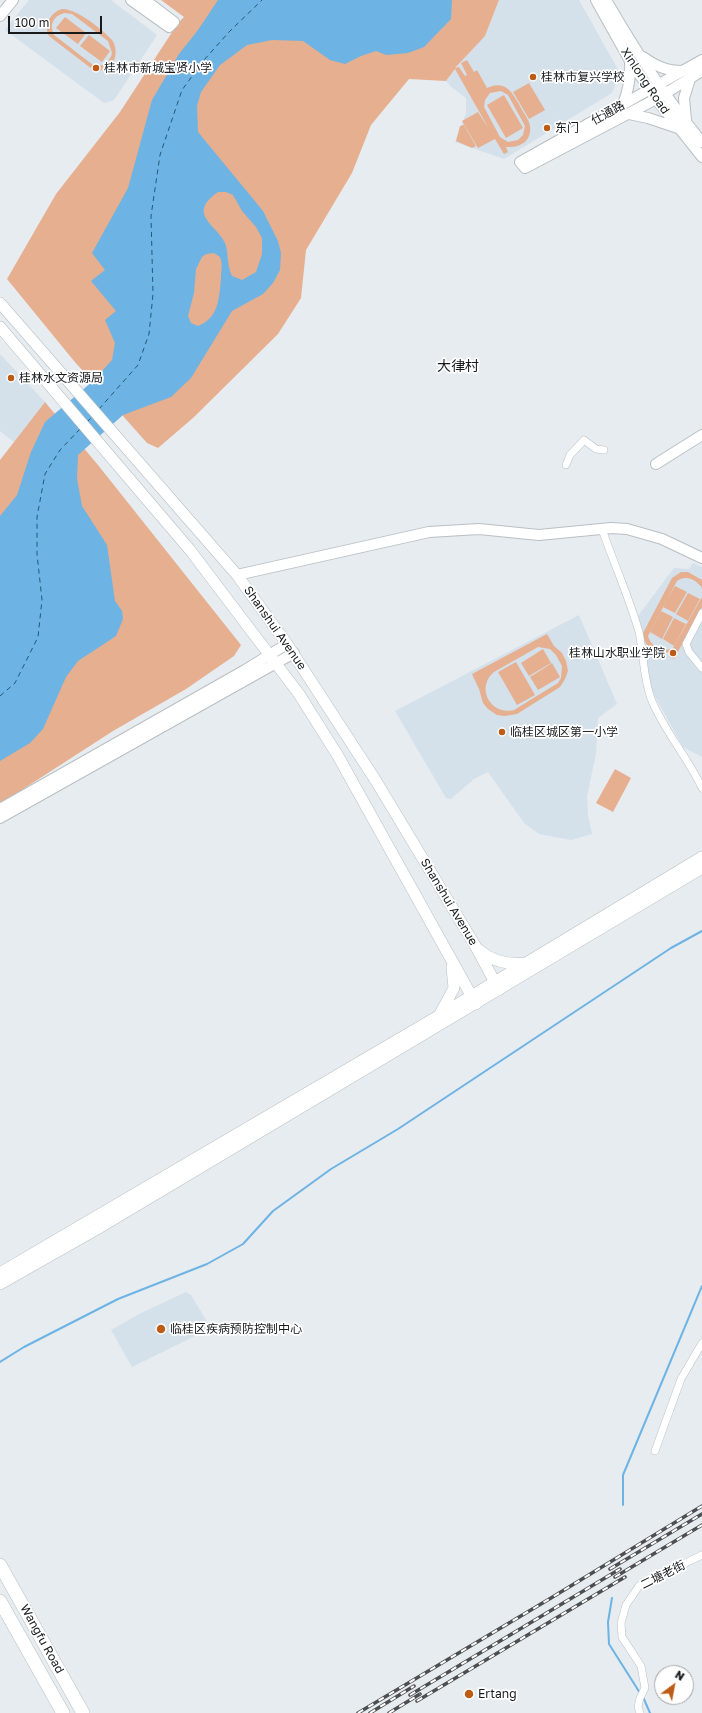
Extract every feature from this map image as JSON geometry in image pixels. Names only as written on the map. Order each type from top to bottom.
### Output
[{"type":"highway","name":"Wangfu Road","points":[[0,1565],[83,1713]]},
{"type":"highway","name":"Wangfu Road","points":[[0,1601],[63,1713]]},
{"type":"main road","name":"Shanshui Avenue","points":[[0,303],[114,436],[237,575],[290,648],[376,781],[476,946],[498,986]]},
{"type":"main road","name":"Shanshui Avenue","points":[[0,327],[190,550],[299,694],[338,756],[474,1000]]},
{"type":"main road","points":[[498,986],[527,963],[702,857]]},
{"type":"main road","points":[[0,1284],[97,1229],[474,1000],[702,868]]},
{"type":"main road","points":[[476,946],[494,960],[516,964],[527,963]]},
{"type":"main road","points":[[439,1016],[454,988],[451,960]]},
{"type":"main road","points":[[0,1273],[439,1016],[474,1000]]},
{"type":"street","points":[[0,16],[13,0]]},
{"type":"street","points":[[131,0],[169,27],[174,22],[144,0]]},
{"type":"street","name":"Xinlong Road","points":[[596,0],[633,56],[656,99],[682,126],[702,157]]},
{"type":"street","points":[[606,0],[633,56],[659,84],[682,126],[702,142]]},
{"type":"street","points":[[633,56],[659,68],[672,71],[688,74],[702,71]]},
{"type":"street","points":[[623,104],[628,91],[633,56]]},
{"type":"street","name":"仕通路","points":[[629,114],[525,168],[520,162],[659,84],[688,74],[702,60]]},
{"type":"street","points":[[629,114],[665,94],[688,74]]},
{"type":"street","points":[[682,126],[684,98],[688,74]]},
{"type":"street","points":[[629,114],[682,126]]},
{"type":"street","points":[[656,464],[702,435]]},
{"type":"street","points":[[566,465],[570,455],[584,440],[596,449],[604,450]]},
{"type":"street","points":[[237,575],[429,532],[478,529],[539,535],[602,529],[627,529],[662,539],[702,558]]},
{"type":"street","points":[[602,529],[632,609],[643,650],[647,682],[652,701],[668,732],[691,767],[702,788]]},
{"type":"street","points":[[702,613],[686,644],[689,652],[702,668]]},
{"type":"street","points":[[0,818],[290,648]]},
{"type":"street","points":[[0,809],[272,659]]},
{"type":"street","points":[[656,1451],[681,1380],[702,1343]]},
{"type":"street","name":"二塘老街","points":[[640,1713],[638,1707],[640,1698],[645,1688],[640,1666],[622,1637],[621,1623],[626,1605],[639,1586],[702,1555]]},
{"type":"shaded area","name":"桂林市新城宝贤小学","points":[[29,0],[111,0],[157,35],[114,100],[104,103],[5,30]]},
{"type":"shaded area","points":[[161,0],[499,0],[485,36],[455,68],[459,67],[465,76],[467,75],[461,63],[467,60],[474,72],[477,70],[487,88],[498,85],[507,89],[515,97],[527,118],[530,126],[530,132],[524,143],[506,147],[508,152],[504,154],[495,139],[478,148],[462,121],[478,112],[489,129],[455,69],[446,81],[409,79],[371,125],[352,173],[306,250],[301,298],[278,334],[193,418],[158,448],[147,443],[74,361],[7,279],[56,194],[120,112],[178,23],[184,17]],"holes":[[[501,91],[508,95],[525,126],[523,135],[518,140],[508,142],[500,137],[484,107],[485,100],[490,93]]]},
{"type":"shaded area","name":"桂林市复兴学校","points":[[499,0],[579,0],[620,73],[612,93],[504,159],[455,142],[466,113],[466,98],[450,86],[446,81],[463,59],[485,36]]},
{"type":"shaded area","points":[[62,9],[68,10],[82,16],[112,40],[116,52],[115,58],[109,67],[104,70],[92,69],[49,36],[47,28],[49,20],[54,13]],"holes":[[[64,13],[72,14],[108,41],[112,53],[106,64],[100,66],[93,65],[54,35],[52,24],[57,16]]]},
{"type":"shaded area","points":[[65,17],[86,33],[78,44],[56,28]]},
{"type":"shaded area","points":[[89,35],[110,51],[102,62],[80,46]]},
{"type":"shaded area","points":[[529,83],[545,110],[529,119],[513,92]]},
{"type":"shaded area","points":[[504,95],[523,128],[506,138],[487,105]]},
{"type":"shaded area","points":[[464,125],[476,146],[472,148],[456,141],[460,126]]},
{"type":"shaded area","name":"桂林水文资源局","points":[[0,354],[45,402],[14,442],[0,431]]},
{"type":"shaded area","points":[[45,402],[98,465],[241,645],[234,656],[186,689],[113,731],[0,804],[0,460]]},
{"type":"shaded area","name":"桂林山水职业学院","points":[[693,563],[702,567],[702,757],[683,747],[652,691],[638,616],[674,568],[689,569]]},
{"type":"shaded area","points":[[681,572],[688,572],[702,580],[702,588],[694,580],[688,578],[677,581],[648,636],[652,643],[658,648],[665,650],[673,648],[702,597],[702,607],[674,659],[669,656],[671,652],[659,654],[652,650],[646,643],[643,633],[672,578]]},
{"type":"shaded area","points":[[675,586],[687,592],[675,613],[663,607]]},
{"type":"shaded area","points":[[688,593],[700,599],[688,621],[676,614]]},
{"type":"shaded area","points":[[661,611],[673,617],[662,639],[650,632]]},
{"type":"shaded area","name":"临桂区城区第一小学","points":[[579,615],[617,704],[598,718],[596,754],[587,796],[588,815],[592,834],[571,840],[539,834],[524,823],[488,772],[474,779],[451,799],[446,798],[395,711]]},
{"type":"shaded area","points":[[674,618],[686,624],[674,646],[663,639]]},
{"type":"shaded area","points":[[547,634],[554,646],[562,653],[566,661],[568,671],[560,687],[517,714],[505,716],[497,715],[488,709],[483,703],[479,689],[472,674]],"holes":[[[538,647],[550,649],[556,655],[562,666],[561,678],[558,683],[514,710],[506,711],[498,709],[493,705],[488,699],[486,686],[488,678],[494,672]]]},
{"type":"shaded area","points":[[543,649],[551,663],[529,676],[521,663]]},
{"type":"shaded area","points":[[516,662],[535,695],[517,705],[498,672]]},
{"type":"shaded area","points":[[552,663],[560,677],[538,690],[530,677]]},
{"type":"shaded area","points":[[615,769],[631,778],[613,812],[596,803]]},
{"type":"shaded area","name":"临桂区疾病预防控制中心","points":[[186,1292],[191,1295],[211,1328],[132,1367],[111,1330],[141,1313]]},
{"type":"water","points":[[218,0],[452,0],[451,19],[424,47],[408,53],[386,55],[376,51],[345,64],[330,60],[303,41],[272,40],[247,45],[220,65],[201,92],[197,106],[198,132],[263,211],[278,241],[281,253],[280,270],[273,283],[263,294],[232,311],[191,378],[171,397],[123,415],[78,455],[77,479],[82,506],[107,545],[115,601],[122,611],[123,619],[116,636],[78,661],[66,677],[43,729],[30,743],[0,761],[0,516],[17,495],[31,452],[45,422],[93,381],[112,360],[115,343],[105,320],[116,311],[91,281],[105,270],[92,253],[128,188],[152,100],[179,54],[198,30]],"holes":[[[218,192],[226,192],[233,195],[242,211],[256,227],[262,238],[262,254],[256,272],[242,280],[232,276],[225,243],[206,219],[204,213],[204,207]],[[214,253],[220,257],[222,268],[217,307],[210,318],[198,326],[191,323],[188,316],[194,293],[196,269],[202,257],[206,254]]]},
{"type":"waterway","points":[[0,1362],[24,1347],[118,1299],[207,1264],[243,1244],[273,1211],[331,1169],[398,1129],[671,948],[702,931]]},
{"type":"waterway","points":[[623,1505],[623,1475],[702,1286]]},
{"type":"waterway","points":[[612,1598],[608,1622],[609,1644],[640,1693]]},
{"type":"waterway","points":[[643,1697],[650,1713]]},
{"type":"ferry route","points":[[99,409],[138,365],[149,334],[153,294],[151,216],[160,155],[182,90],[204,60],[229,32],[262,0]]},
{"type":"ferry route","points":[[87,422],[93,416]]},
{"type":"ferry route","points":[[0,696],[15,683],[38,637],[42,600],[37,554],[37,517],[45,474],[60,450],[80,429]]},
{"type":"railway","points":[[358,1713],[702,1506]]},
{"type":"railway","points":[[610,1569],[702,1514]]},
{"type":"railway","points":[[615,1577],[702,1525]]},
{"type":"railway","points":[[410,1695],[620,1569]]},
{"type":"railway","points":[[417,1701],[625,1577]]},
{"type":"railway","points":[[370,1713],[414,1686]]},
{"type":"railway","points":[[389,1713],[420,1694]]},
{"type":"place","name":"桂林市新城宝贤小学","points":[[96,68]]},
{"type":"place","name":"桂林市复兴学校","points":[[533,77]]},
{"type":"place","name":"东门","points":[[547,128]]},
{"type":"place","name":"桂林水文资源局","points":[[11,378]]},
{"type":"place","name":"桂林山水职业学院","points":[[673,653]]},
{"type":"place","name":"临桂区城区第一小学","points":[[502,732]]},
{"type":"place","name":"临桂区疾病预防控制中心","points":[[161,1329]]},
{"type":"place","name":"Ertang","points":[[469,1694]]},
{"type":"district","name":"大律村","points":[[458,367]]}]
